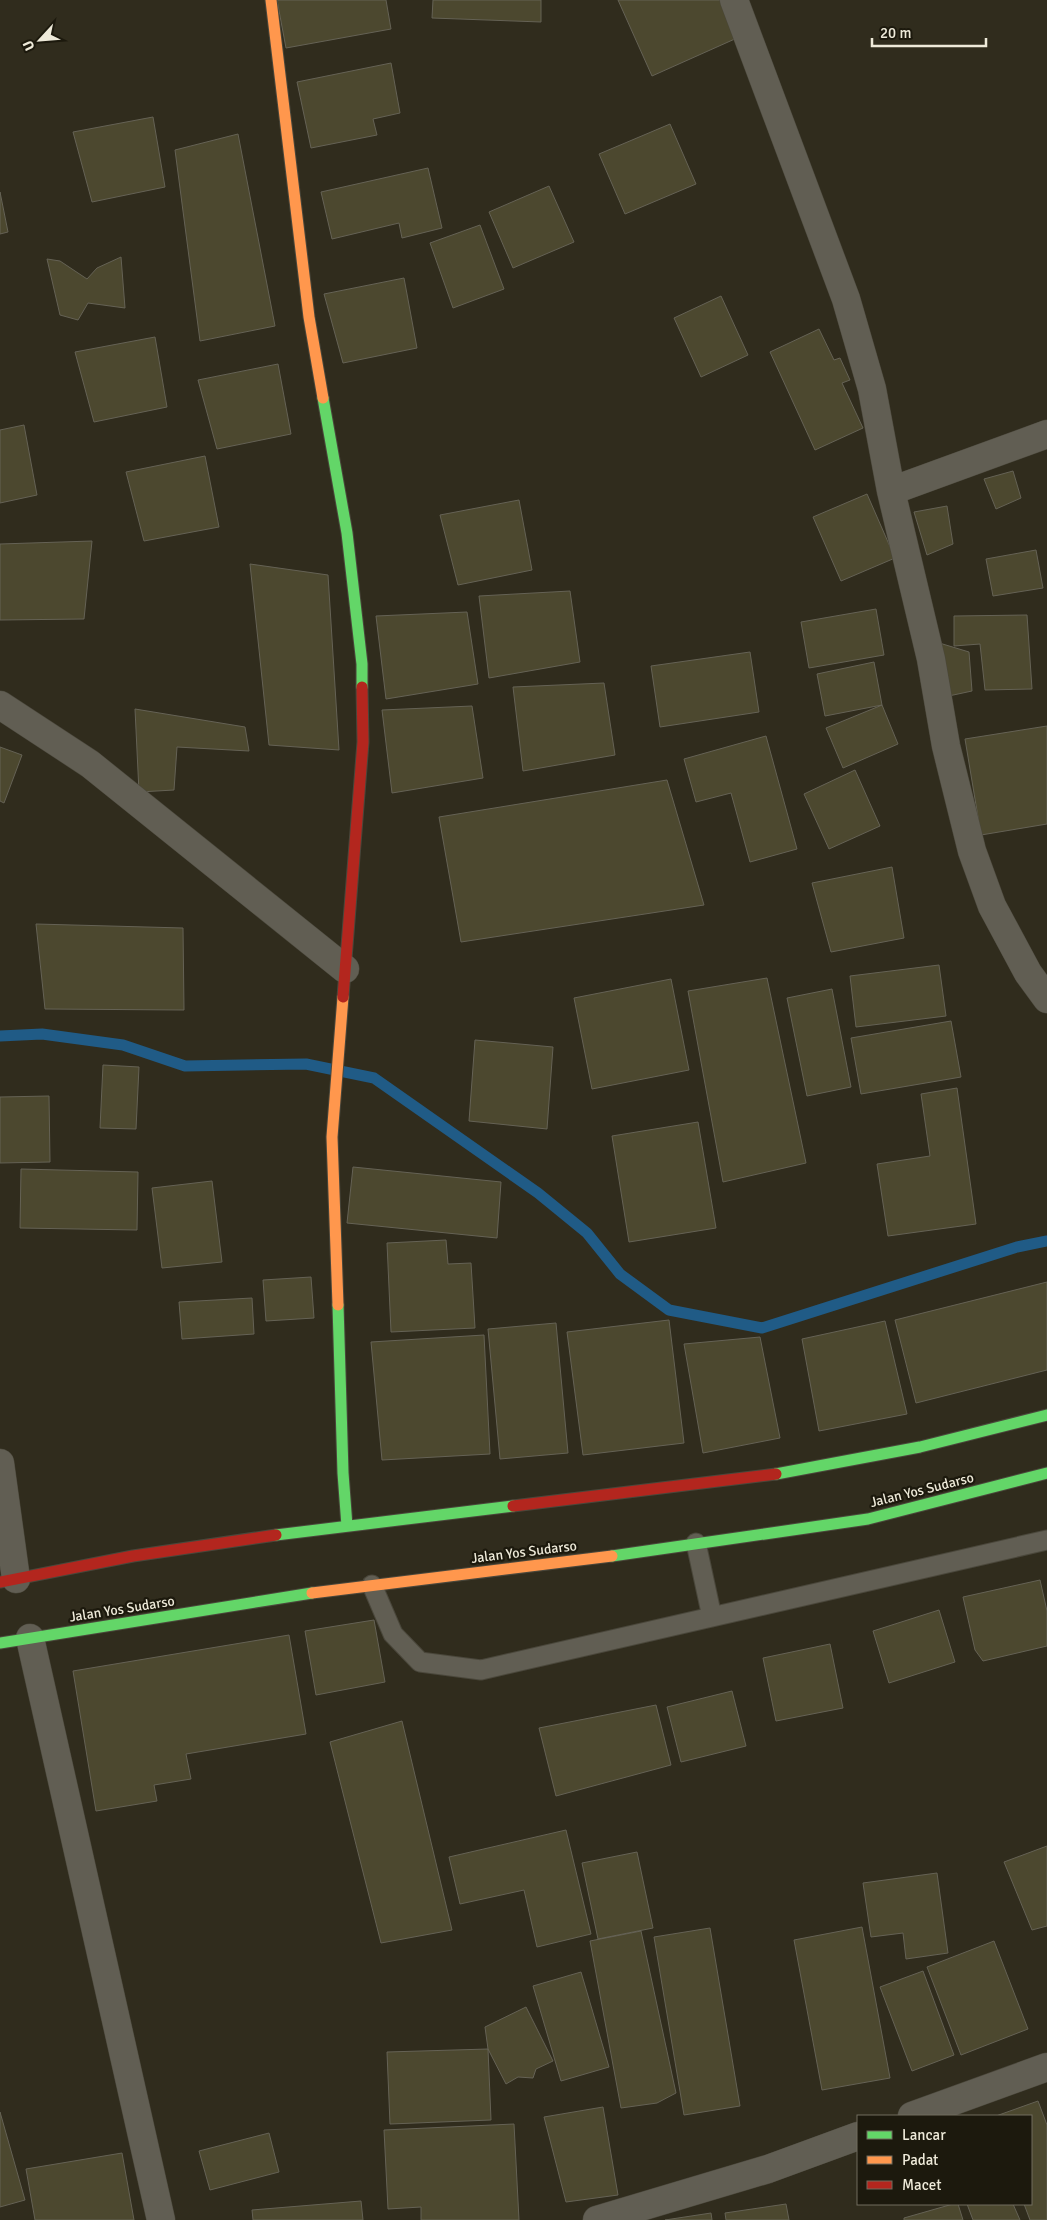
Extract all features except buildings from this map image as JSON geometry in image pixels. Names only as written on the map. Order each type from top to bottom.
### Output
[{"type":"main road","points":[[271,0],[279,84],[309,317],[346,533],[362,664],[363,742],[332,1137],[342,1463],[347,1526]]},
{"type":"main road","points":[[8,1580],[186,1547],[784,1473],[920,1447],[1047,1415]]},
{"type":"main road","name":"Jalan Yos Sudarso","points":[[0,1643],[372,1585],[598,1558],[868,1519],[1047,1473]]},
{"type":"street","points":[[734,0],[846,299],[872,389],[891,491],[931,659],[946,746],[972,851],[992,906],[1028,973],[1047,1000]]},
{"type":"street","points":[[891,491],[1047,434]]},
{"type":"street","points":[[0,705],[90,764],[344,969]]},
{"type":"street","points":[[0,1463],[8,1580]]},
{"type":"street","points":[[30,1638],[161,2220]]},
{"type":"street","points":[[915,2115],[1047,2067]]},
{"type":"street","points":[[597,2220],[768,2169],[857,2136]]},
{"type":"lane","points":[[372,1585],[393,1634],[420,1662],[481,1670],[1047,1540]]},
{"type":"lane","points":[[696,1543],[712,1617]]},
{"type":"waterway","points":[[0,1036],[42,1034],[123,1045],[185,1066],[306,1064],[374,1078],[538,1193],[587,1233],[620,1274],[669,1310],[762,1328],[1017,1247],[1047,1241]]},
{"type":"traffic: fast","points":[[323,398],[347,533],[362,664],[362,687]]},
{"type":"traffic: fast","points":[[338,1305],[343,1473],[347,1526]]},
{"type":"traffic: fast","points":[[776,1474],[920,1447],[1047,1415]]},
{"type":"traffic: fast","points":[[612,1556],[868,1519],[1047,1473]]},
{"type":"traffic: fast","points":[[276,1535],[513,1506]]},
{"type":"traffic: fast","points":[[0,1643],[312,1593]]},
{"type":"traffic: slow","points":[[271,0],[309,317],[323,398]]},
{"type":"traffic: slow","points":[[338,1305],[332,1137],[343,997]]},
{"type":"traffic: slow","points":[[312,1593],[612,1556]]},
{"type":"traffic: jam","points":[[343,997],[363,742],[362,687]]},
{"type":"traffic: jam","points":[[513,1506],[776,1474]]},
{"type":"traffic: jam","points":[[0,1582],[133,1556],[276,1535]]}]
